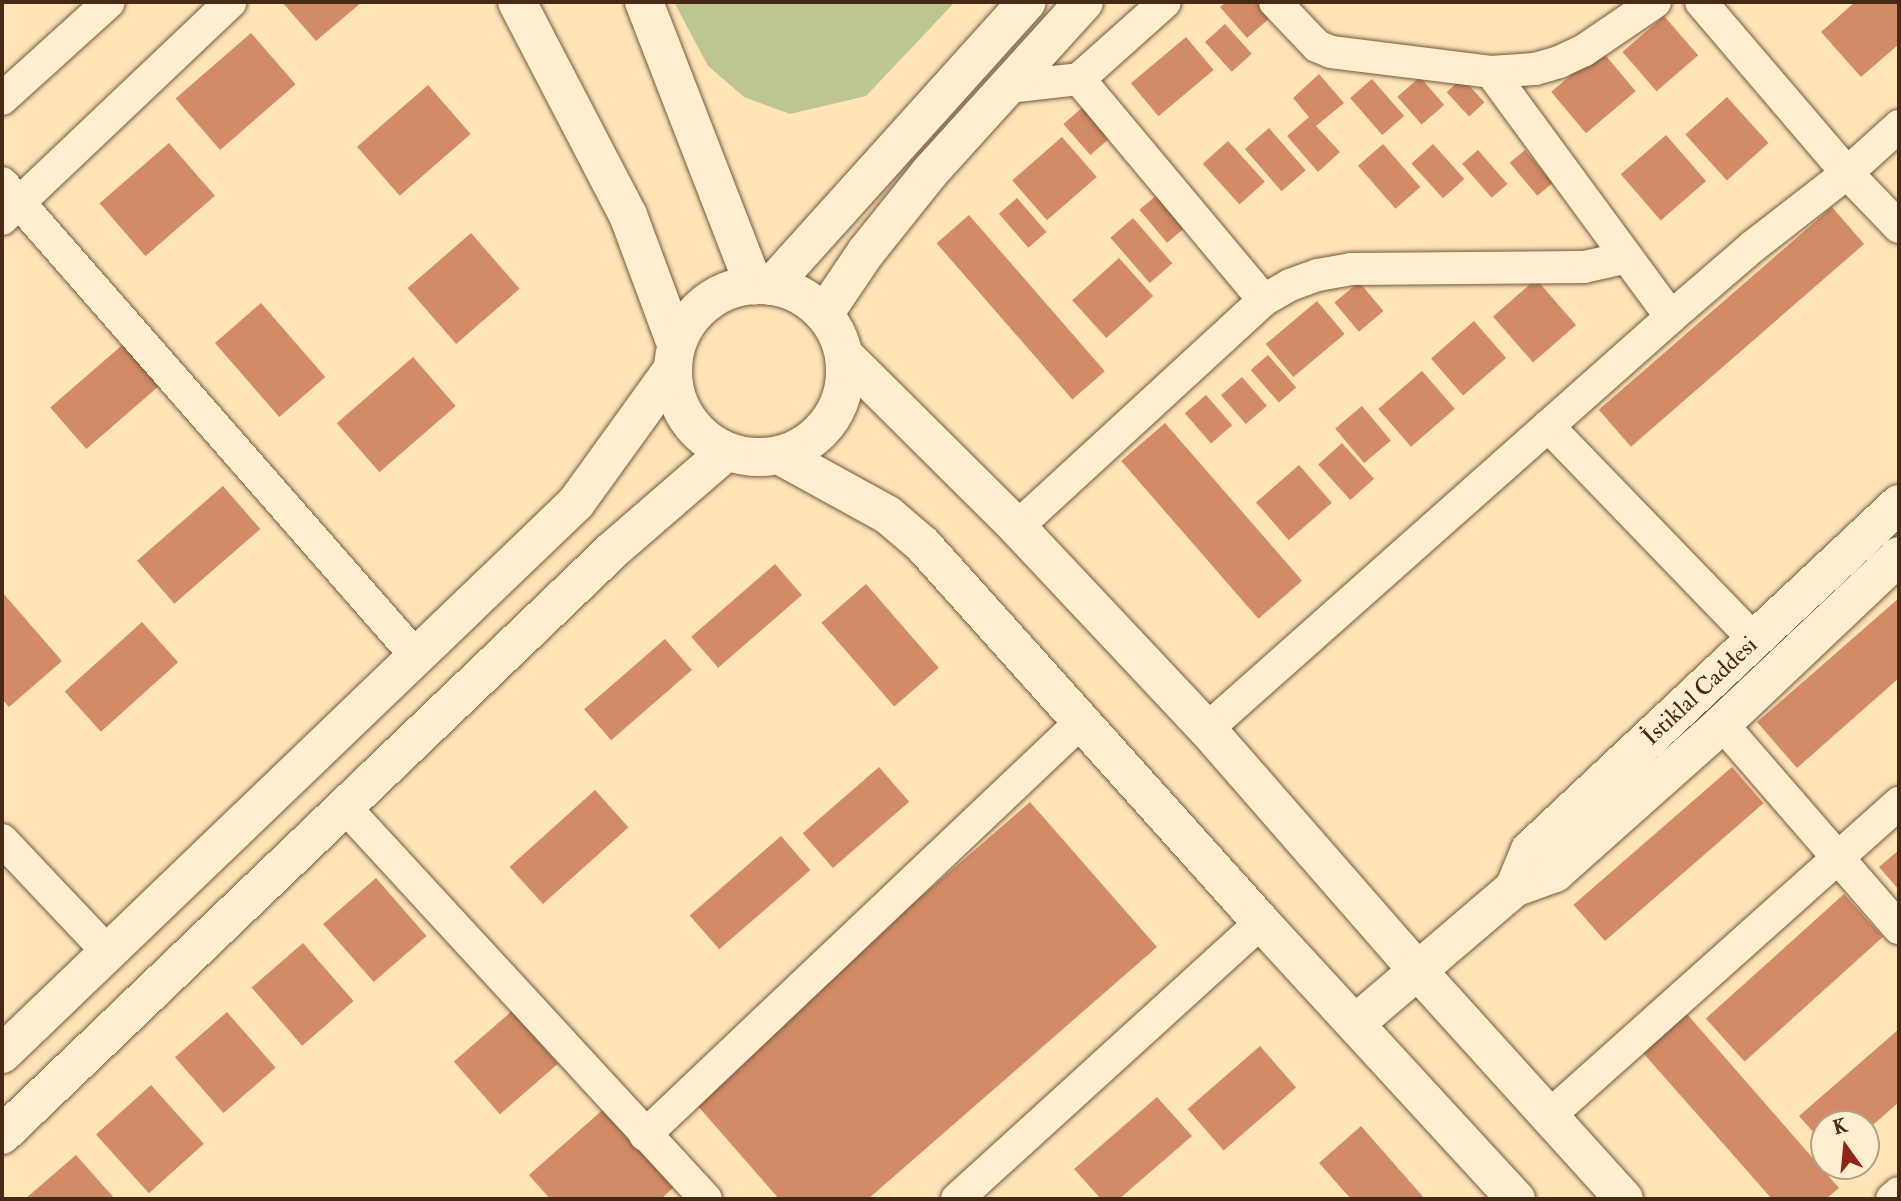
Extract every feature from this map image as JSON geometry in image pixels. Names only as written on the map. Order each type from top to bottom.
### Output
[{"type":"street","points":[[2,99],[109,2]]},
{"type":"street","points":[[230,2],[7,201],[416,656]]},
{"type":"street","points":[[2,1054],[576,503],[674,357],[688,321],[706,302],[729,290],[762,286],[780,287],[804,297],[824,314],[837,332],[844,355],[846,378],[839,404],[825,427],[804,445],[779,455],[752,458],[726,452],[704,439],[686,419],[675,396],[674,357],[628,215],[517,2]]},
{"type":"street","points":[[644,2],[762,286]]},
{"type":"street","points":[[762,286],[1027,2]]},
{"type":"street","points":[[824,314],[866,252],[930,172],[1084,2]]},
{"type":"street","points":[[1008,87],[1079,79],[1165,2]]},
{"type":"street","points":[[1275,2],[1317,46],[1331,52],[1490,72],[1535,69],[1559,62],[1583,51],[1655,2]]},
{"type":"street","points":[[1701,2],[1847,173],[1899,227]]},
{"type":"street","points":[[1490,72],[1624,258],[1671,317]]},
{"type":"street","points":[[1079,79],[1264,300]]},
{"type":"street","points":[[1208,729],[1671,317],[1752,247],[1847,173],[1899,126]]},
{"type":"street","points":[[1017,527],[1264,300],[1318,275],[1351,269],[1584,267],[1624,258]]},
{"type":"street","points":[[844,355],[1017,527],[1208,729],[1418,971],[1624,1199]]},
{"type":"street","points":[[1548,426],[1755,640]]},
{"type":"street","points":[[2,1135],[614,549],[726,452]]},
{"type":"street","points":[[779,455],[888,515],[923,545],[1261,922],[1516,1199]]},
{"type":"street","name":"İstiklal Caddesi","points":[[1514,888],[1530,850],[1899,504]]},
{"type":"street","name":"İstiklal Caddesi","points":[[1355,1024],[1514,888],[1555,873],[1722,724],[1899,556]]},
{"type":"street","points":[[645,1135],[1081,722]]},
{"type":"street","points":[[1722,724],[1899,928]]},
{"type":"street","points":[[1549,1116],[1899,803]]},
{"type":"street","points":[[344,806],[706,1199]]},
{"type":"street","points":[[2,840],[108,952]]},
{"type":"street","points":[[957,1199],[1261,922]]},
{"type":"street","points":[[1892,1199],[1899,1192]]},
{"type":"green space","points":[[674,2],[955,2],[866,96],[790,114],[744,97],[708,66]]},
{"type":"building","points":[[282,2],[362,2],[316,41]]},
{"type":"building","points":[[1226,2],[1258,2],[1271,17],[1247,38],[1220,7]]},
{"type":"building","points":[[1855,2],[1899,3],[1899,44],[1861,77],[1821,32]]},
{"type":"building","points":[[1664,16],[1698,55],[1657,91],[1622,52]]},
{"type":"building","points":[[1225,24],[1252,54],[1232,72],[1205,42]]},
{"type":"building","points":[[251,33],[296,84],[220,150],[176,99]]},
{"type":"building","points":[[1186,37],[1214,70],[1158,116],[1131,83]]},
{"type":"building","points":[[1601,50],[1636,91],[1586,133],[1551,92]]},
{"type":"building","points":[[1319,74],[1344,103],[1316,126],[1340,152],[1318,172],[1287,136],[1309,117],[1293,98]]},
{"type":"building","points":[[1420,77],[1444,105],[1422,125],[1397,97]]},
{"type":"building","points":[[1462,78],[1485,102],[1469,116],[1447,92]]},
{"type":"building","points":[[1372,79],[1404,116],[1382,135],[1350,98]]},
{"type":"building","points":[[428,85],[471,134],[400,196],[357,147]]},
{"type":"building","points":[[1727,97],[1768,143],[1727,181],[1685,134]]},
{"type":"building","points":[[1083,107],[1110,138],[1090,155],[1063,124]]},
{"type":"building","points":[[1269,128],[1306,170],[1282,191],[1245,149]]},
{"type":"building","points":[[1666,135],[1706,181],[1661,220],[1621,174]]},
{"type":"building","points":[[1062,137],[1097,177],[1047,220],[1012,180]]},
{"type":"building","points":[[1228,141],[1265,182],[1240,205],[1203,164]]},
{"type":"building","points":[[169,143],[215,196],[145,256],[100,203]]},
{"type":"building","points":[[1383,144],[1420,187],[1395,209],[1358,166]]},
{"type":"building","points":[[1433,144],[1464,179],[1443,198],[1411,163]]},
{"type":"building","points":[[1478,150],[1508,184],[1492,198],[1462,164]]},
{"type":"building","points":[[1525,150],[1553,183],[1537,196],[1510,163]]},
{"type":"building","points":[[1157,195],[1185,228],[1167,243],[1139,210]]},
{"type":"building","points":[[1017,198],[1047,232],[1028,248],[999,214]]},
{"type":"building","points":[[1832,207],[1864,244],[1631,447],[1599,410]]},
{"type":"building","points":[[969,215],[1105,371],[1072,399],[937,243]]},
{"type":"building","points":[[1133,218],[1172,263],[1150,283],[1110,238]]},
{"type":"building","points":[[471,233],[520,289],[456,344],[408,288]]},
{"type":"building","points":[[1119,258],[1153,296],[1106,338],[1072,300]]},
{"type":"building","points":[[1536,279],[1576,325],[1533,362],[1493,316]]},
{"type":"building","points":[[1359,282],[1383,311],[1359,332],[1334,303]]},
{"type":"building","points":[[1317,301],[1345,334],[1293,377],[1266,344]]},
{"type":"building","points":[[261,303],[325,377],[279,417],[215,343]]},
{"type":"building","points":[[1474,321],[1506,358],[1463,395],[1431,358]]},
{"type":"building","points":[[128,340],[164,382],[86,449],[50,408]]},
{"type":"building","points":[[1268,355],[1296,387],[1279,403],[1251,370]]},
{"type":"building","points":[[413,357],[456,406],[379,472],[337,423]]},
{"type":"building","points":[[1422,371],[1455,409],[1411,447],[1378,409]]},
{"type":"building","points":[[1242,377],[1267,406],[1246,424],[1221,395]]},
{"type":"building","points":[[1206,395],[1232,425],[1211,444],[1185,413]]},
{"type":"building","points":[[1362,406],[1391,440],[1364,463],[1335,428]]},
{"type":"building","points":[[1165,423],[1302,581],[1258,619],[1121,461]]},
{"type":"building","points":[[1342,443],[1374,479],[1350,500],[1318,464]]},
{"type":"building","points":[[1299,465],[1332,503],[1289,540],[1256,502]]},
{"type":"building","points":[[223,486],[260,529],[174,604],[137,561]]},
{"type":"building","points":[[775,564],[802,595],[718,668],[691,637]]},
{"type":"building","points":[[866,584],[939,668],[894,706],[821,623]]},
{"type":"building","points":[[2,592],[62,661],[9,707],[2,699]]},
{"type":"building","points":[[1899,598],[1899,678],[1797,768],[1757,722]]},
{"type":"building","points":[[142,622],[178,662],[101,732],[65,692]]},
{"type":"building","points":[[665,639],[692,670],[611,740],[584,709]]},
{"type":"building","points":[[879,767],[909,802],[833,868],[803,833]]},
{"type":"building","points":[[1732,767],[1763,803],[1605,941],[1574,905]]},
{"type":"building","points":[[595,790],[628,827],[543,904],[510,867]]},
{"type":"building","points":[[1030,802],[1157,947],[868,1199],[779,1199],[690,1097]]},
{"type":"building","points":[[781,836],[811,870],[719,949],[690,915]]},
{"type":"building","points":[[1899,850],[1899,890],[1879,867]]},
{"type":"building","points":[[376,878],[427,936],[374,982],[323,924]]},
{"type":"building","points":[[1844,894],[1883,937],[1745,1062],[1706,1018]]},
{"type":"building","points":[[303,943],[354,1001],[302,1046],[252,988]]},
{"type":"building","points":[[1680,1006],[1810,1155],[1810,1180],[1832,1180],[1839,1188],[1826,1199],[1772,1199],[1636,1045]]},
{"type":"building","points":[[512,1011],[558,1064],[500,1114],[454,1062]]},
{"type":"building","points":[[227,1012],[276,1068],[223,1113],[175,1057]]},
{"type":"building","points":[[1899,1029],[1899,1102],[1880,1119],[1880,1110],[1810,1110],[1810,1128],[1799,1116]]},
{"type":"building","points":[[1260,1046],[1296,1088],[1224,1150],[1188,1109]]},
{"type":"building","points":[[151,1085],[204,1144],[149,1193],[96,1135]]},
{"type":"building","points":[[1157,1097],[1192,1136],[1119,1199],[1101,1199],[1074,1169]]},
{"type":"building","points":[[607,1106],[676,1185],[661,1199],[550,1199],[529,1175]]},
{"type":"building","points":[[1361,1126],[1425,1199],[1351,1199],[1319,1163]]},
{"type":"building","points":[[76,1155],[115,1199],[25,1199]]}]
